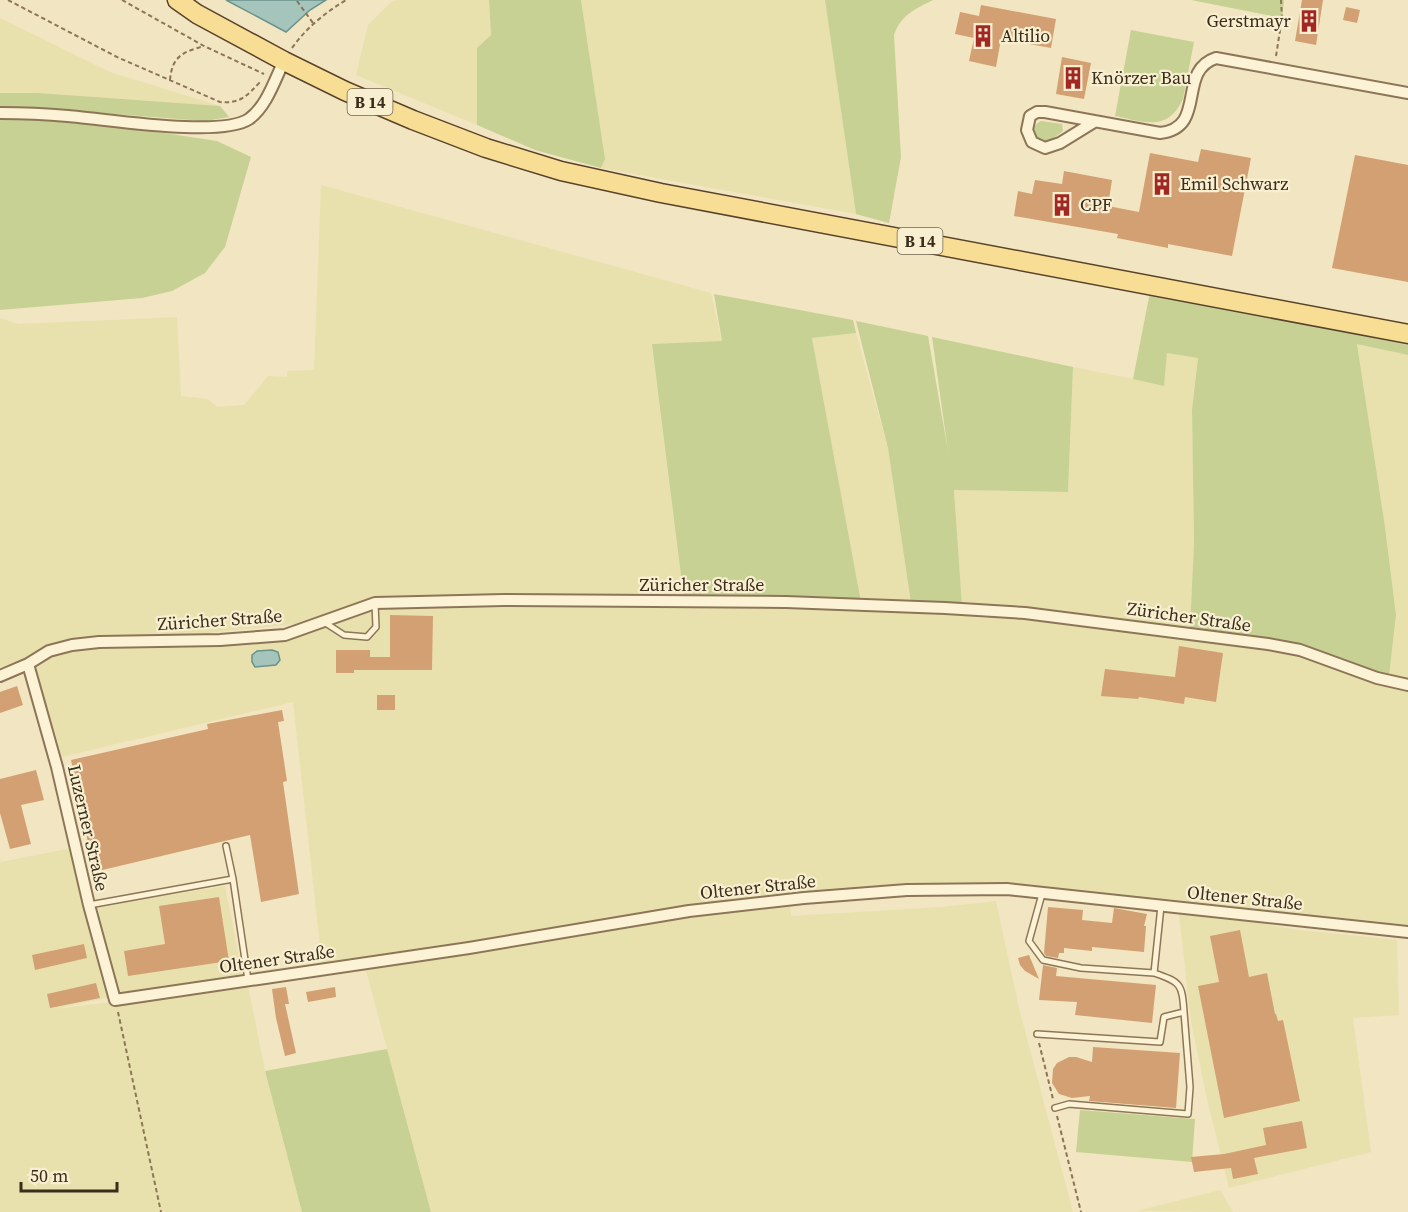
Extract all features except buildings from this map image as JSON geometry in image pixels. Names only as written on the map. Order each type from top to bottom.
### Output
[{"type":"main road","name":"B 14","points":[[177,0],[197,14],[345,91],[431,128],[561,171],[661,193],[1408,334]]},
{"type":"street","points":[[1094,122],[1060,143],[1045,148],[1032,142],[1027,130],[1029,116],[1037,112],[1045,112],[1160,133],[1169,132],[1178,128],[1186,119],[1198,70],[1208,61],[1226,59],[1408,93]]},
{"type":"street","points":[[0,113],[68,116],[161,125],[227,127],[240,124],[258,111],[284,61]]},
{"type":"street","name":"Züricher Straße","points":[[0,675],[28,664],[49,651],[72,645],[99,642],[220,640],[285,635],[375,603],[504,600],[786,602],[1025,613],[1268,644],[1300,650],[1377,678],[1408,685]]},
{"type":"street","name":"Luzerner Straße","points":[[28,664],[57,767],[89,906],[116,1000]]},
{"type":"street","name":"Oltener Straße","points":[[116,1000],[469,948],[690,911],[804,898],[907,890],[1007,889],[1408,932]]},
{"type":"lane","points":[[322,621],[344,635],[367,637],[376,627],[375,603]]},
{"type":"lane","points":[[226,846],[248,980]]},
{"type":"lane","points":[[89,906],[233,879]]},
{"type":"lane","points":[[1042,894],[1029,940],[1043,960],[1081,968],[1154,973],[1174,980],[1183,991],[1190,1087],[1188,1114],[1070,1104],[1055,1108]]},
{"type":"lane","points":[[1154,973],[1161,906]]},
{"type":"lane","points":[[1037,1034],[1160,1042],[1164,1017],[1184,1012]]},
{"type":"path","points":[[8,0],[117,57],[220,102],[232,103],[246,96],[261,82],[264,74],[204,46],[122,0]]},
{"type":"path","points":[[284,61],[303,33],[313,23],[346,0]]},
{"type":"path","points":[[1275,68],[1282,18],[1281,0]]},
{"type":"path","points":[[297,1],[313,23]]},
{"type":"path","points":[[170,80],[175,61],[185,51],[204,46]]},
{"type":"path","points":[[116,1000],[161,1212]]},
{"type":"path","points":[[1037,1034],[1081,1212]]},
{"type":"shaded area","points":[[396,0],[489,0],[491,35],[477,48],[477,125],[356,75],[368,25],[391,2]]},
{"type":"shaded area","points":[[581,0],[825,0],[856,214],[601,168],[605,159]]},
{"type":"shaded area","points":[[0,18],[110,72],[220,106],[39,93],[0,93]]},
{"type":"shaded area","points":[[321,185],[711,293],[722,342],[652,344],[684,599],[493,594],[370,599],[296,624],[208,633],[109,637],[49,644],[19,661],[0,668],[0,318],[19,324],[177,317],[181,396],[208,399],[217,407],[244,405],[268,376],[287,377],[287,371],[314,370]]},
{"type":"shaded area","points":[[856,333],[888,448],[911,603],[861,602],[812,338]]},
{"type":"shaded area","points":[[1357,343],[1408,355],[1408,679],[1389,676],[1396,615]]},
{"type":"shaded area","points":[[1167,353],[1198,358],[1192,410],[1194,542],[1190,629],[1062,612],[962,606],[954,490],[1068,492],[1073,367],[1164,385]]},
{"type":"shaded area","points":[[497,604],[858,609],[949,612],[980,618],[1016,615],[1295,653],[1408,689],[1408,927],[1010,886],[835,891],[322,964],[293,702],[62,757],[36,670],[39,662],[53,655],[75,650],[289,640],[371,609]]},
{"type":"shaded area","points":[[72,848],[86,908],[225,886],[243,978],[111,997],[54,1009],[248,986],[265,1071],[302,1212],[0,1212],[0,859],[1,862]]},
{"type":"shaded area","points":[[996,901],[1019,1008],[1073,1212],[431,1212],[365,967],[684,914],[790,903],[791,916],[941,907]]},
{"type":"shaded area","points":[[1179,914],[1245,920],[1291,929],[1397,940],[1399,1015],[1353,1018],[1371,1152],[1229,1188],[1191,1022]]},
{"type":"shaded area","points":[[1220,1190],[1233,1212],[1137,1211]]},
{"type":"green space","points":[[489,0],[581,0],[605,159],[601,168],[535,150],[477,125],[477,48],[491,35]]},
{"type":"green space","points":[[825,0],[933,0],[905,18],[894,35],[901,157],[889,223],[856,214]]},
{"type":"green space","points":[[1191,0],[1284,0],[1282,18]]},
{"type":"green space","points":[[1131,30],[1194,42],[1183,99],[1177,109],[1163,120],[1145,122],[1115,116]]},
{"type":"green space","points":[[0,93],[39,93],[220,106],[229,117],[205,121],[61,110],[0,108]]},
{"type":"green space","points":[[0,118],[25,118],[137,129],[217,141],[251,157],[225,247],[205,273],[172,291],[142,298],[0,310]]},
{"type":"green space","points":[[1041,121],[1062,124],[1063,131],[1045,141],[1037,139],[1034,130],[1037,123]]},
{"type":"green space","points":[[1150,292],[1408,345],[1408,355],[1357,344],[1396,615],[1389,676],[1380,675],[1299,645],[1190,629],[1194,542],[1192,410],[1198,358],[1167,353],[1164,386],[1133,379]]},
{"type":"green space","points":[[714,294],[853,320],[856,333],[812,338],[861,602],[684,599],[652,344],[722,341]]},
{"type":"green space","points":[[856,321],[928,336],[948,451],[932,337],[1073,367],[1068,492],[954,490],[962,606],[911,603],[888,448]]},
{"type":"green space","points":[[387,1049],[431,1212],[302,1212],[265,1071]]},
{"type":"green space","points":[[1080,1110],[1195,1119],[1192,1162],[1076,1152]]},
{"type":"water","points":[[226,0],[326,0],[310,10],[286,32]]},
{"type":"water","points":[[257,651],[278,652],[280,660],[276,665],[255,667],[252,655]]},
{"type":"place","name":"Gerstmayr","points":[[1309,21]]},
{"type":"place","name":"Altilio","points":[[983,36]]},
{"type":"place","name":"Knörzer Bau","points":[[1073,78]]},
{"type":"place","name":"Emil Schwarz","points":[[1162,184]]},
{"type":"place","name":"CPF","points":[[1062,205]]}]
